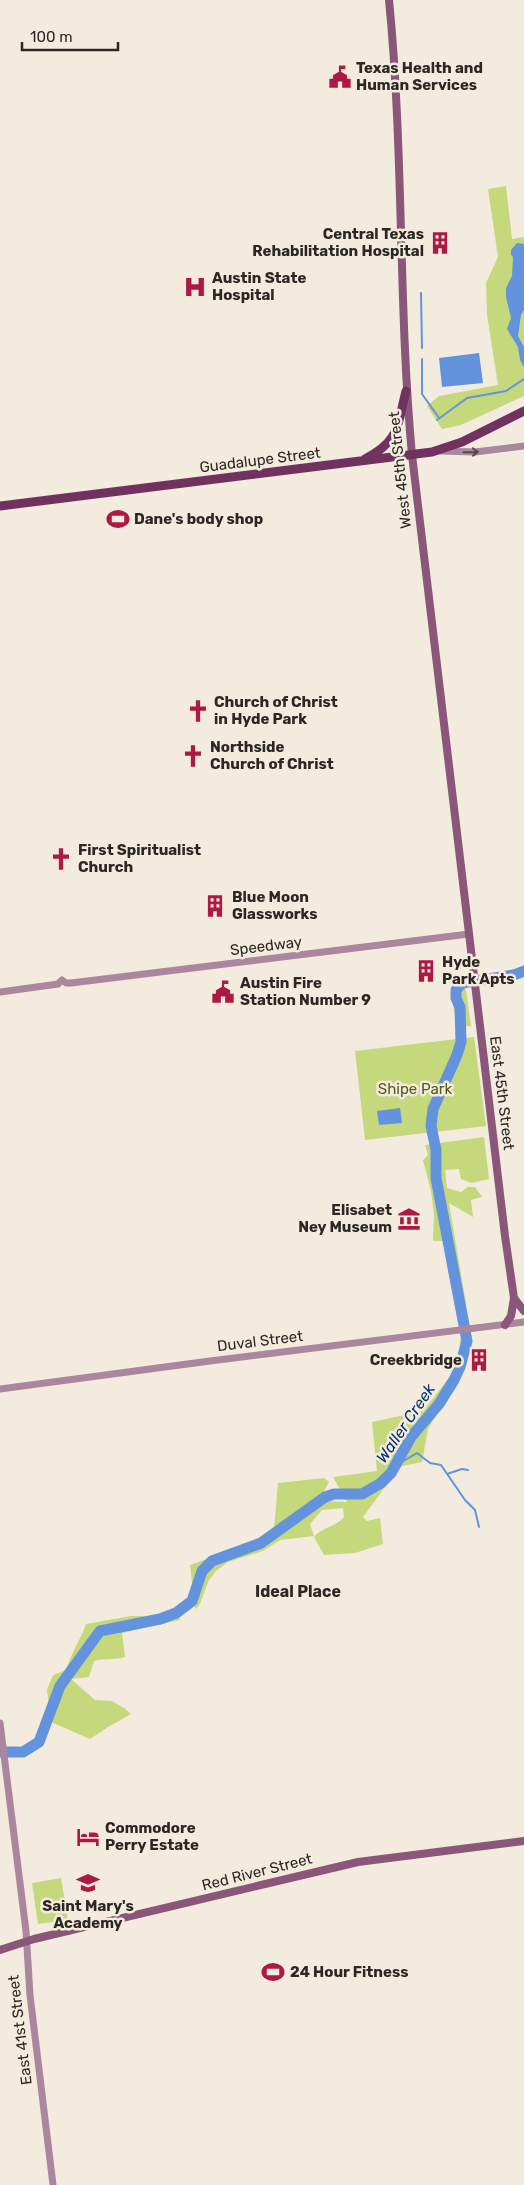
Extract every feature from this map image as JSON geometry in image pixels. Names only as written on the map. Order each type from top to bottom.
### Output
[{"type":"main road","name":"West 45th Street","points":[[389,0],[395,96],[406,390],[412,455],[469,934]]},
{"type":"main road","points":[[358,462],[379,451],[392,438],[406,390]]},
{"type":"main road","points":[[438,451],[484,432],[524,411]]},
{"type":"main road","name":"Guadalupe Street","points":[[0,506],[438,451]]},
{"type":"main road","name":"East 45th Street","points":[[469,934],[514,1298]]},
{"type":"main road","points":[[514,1298],[524,1311]]},
{"type":"main road","points":[[505,1325],[511,1316],[514,1298]]},
{"type":"main road","name":"Red River Street","points":[[0,1950],[26,1942],[348,1864],[524,1841]]},
{"type":"street","name":"Guadalupe Street","points":[[438,451],[475,452],[524,446]]},
{"type":"street","name":"Speedway","points":[[0,992],[469,934]]},
{"type":"street","name":"Duval Street","points":[[0,1389],[210,1360],[524,1322]]},
{"type":"street","name":"East 41st Street","points":[[0,1723],[53,2185]]},
{"type":"green space","points":[[506,186],[512,239],[524,237],[524,396],[461,425],[442,429],[427,406],[439,396],[498,385],[487,315],[486,283],[498,257],[488,189]]},
{"type":"green space","points":[[524,966],[524,976],[484,986],[482,975],[509,971]]},
{"type":"green space","points":[[464,976],[471,1026],[457,1027],[453,1006],[453,991],[458,980]]},
{"type":"green space","name":"Shipe Park","points":[[474,1037],[486,1126],[365,1140],[355,1051]]},
{"type":"green space","points":[[484,1137],[489,1179],[472,1183],[461,1179],[459,1169],[445,1170],[447,1188],[461,1192],[468,1187],[475,1187],[482,1197],[471,1200],[473,1217],[449,1203],[469,1321],[458,1322],[443,1241],[433,1241],[434,1215],[431,1191],[423,1160],[428,1155],[425,1145]]},
{"type":"green space","points":[[471,1337],[460,1376],[428,1429],[422,1462],[402,1466],[363,1517],[367,1521],[380,1518],[383,1544],[355,1553],[324,1555],[314,1537],[344,1517],[343,1508],[322,1510],[310,1524],[314,1536],[280,1540],[263,1551],[228,1562],[216,1571],[209,1580],[199,1606],[195,1609],[190,1565],[255,1542],[274,1529],[278,1483],[324,1478],[329,1482],[323,1493],[324,1501],[347,1502],[333,1477],[377,1471],[372,1422],[423,1411],[459,1365],[460,1339]]},
{"type":"green space","points":[[177,1607],[180,1620],[122,1633],[125,1657],[94,1661],[89,1677],[71,1679],[95,1700],[112,1701],[131,1714],[90,1739],[51,1722],[47,1690],[53,1675],[66,1670],[86,1624],[131,1616],[158,1616]]},
{"type":"green space","points":[[61,1878],[68,1920],[38,1924],[32,1883]]},
{"type":"water","points":[[517,243],[524,244],[524,310],[521,315],[518,336],[524,347],[524,367],[520,360],[518,347],[507,329],[511,318],[506,288],[512,276],[513,257],[511,250]]},
{"type":"water","points":[[479,353],[483,383],[442,387],[439,358]]},
{"type":"water","points":[[400,1108],[402,1123],[379,1125],[377,1111]]},
{"type":"waterway","points":[[421,293],[422,348]]},
{"type":"waterway","points":[[422,359],[422,394],[439,418]]},
{"type":"waterway","points":[[437,420],[467,398],[506,391],[524,379]]},
{"type":"waterway","name":"Waller Creek","points":[[0,1752],[23,1752],[39,1742],[60,1686],[100,1631],[160,1619],[176,1613],[192,1601],[202,1571],[212,1561],[261,1543],[325,1497],[334,1494],[362,1494],[381,1483],[391,1473],[411,1437],[439,1404],[460,1367],[467,1341],[436,1178],[436,1150],[431,1126],[433,1109],[461,1042],[460,1007],[456,998],[456,990],[462,983],[514,975],[524,971]]},
{"type":"waterway","points":[[395,1466],[417,1453],[430,1463],[441,1465],[465,1500],[475,1510],[479,1527]]},
{"type":"waterway","points":[[447,1474],[462,1469],[468,1470]]},
{"type":"place","name":"Texas Health and Human Services","points":[[340,77]]},
{"type":"place","name":"Central Texas Rehabilitation Hospital","points":[[440,243]]},
{"type":"place","name":"Austin State Hospital","points":[[195,287]]},
{"type":"place","name":"Dane's body shop","points":[[118,519]]},
{"type":"place","name":"Church of Christ in Hyde Park","points":[[198,711]]},
{"type":"place","name":"Northside Church of Christ","points":[[193,756]]},
{"type":"place","name":"First Spiritualist Church","points":[[61,859]]},
{"type":"place","name":"Blue Moon Glassworks","points":[[215,906]]},
{"type":"place","name":"Hyde Park Apts","points":[[426,971]]},
{"type":"place","name":"Austin Fire Station Number 9","points":[[223,992]]},
{"type":"place","name":"Elisabet Ney Museum","points":[[409,1219]]},
{"type":"place","name":"Creekbridge","points":[[479,1360]]},
{"type":"place","name":"Commodore Perry Estate","points":[[88,1837]]},
{"type":"place","name":"Saint Mary's Academy","points":[[88,1883]]},
{"type":"place","name":"24 Hour Fitness","points":[[273,1972]]},
{"type":"district","name":"Ideal Place","points":[[298,1591]]}]
